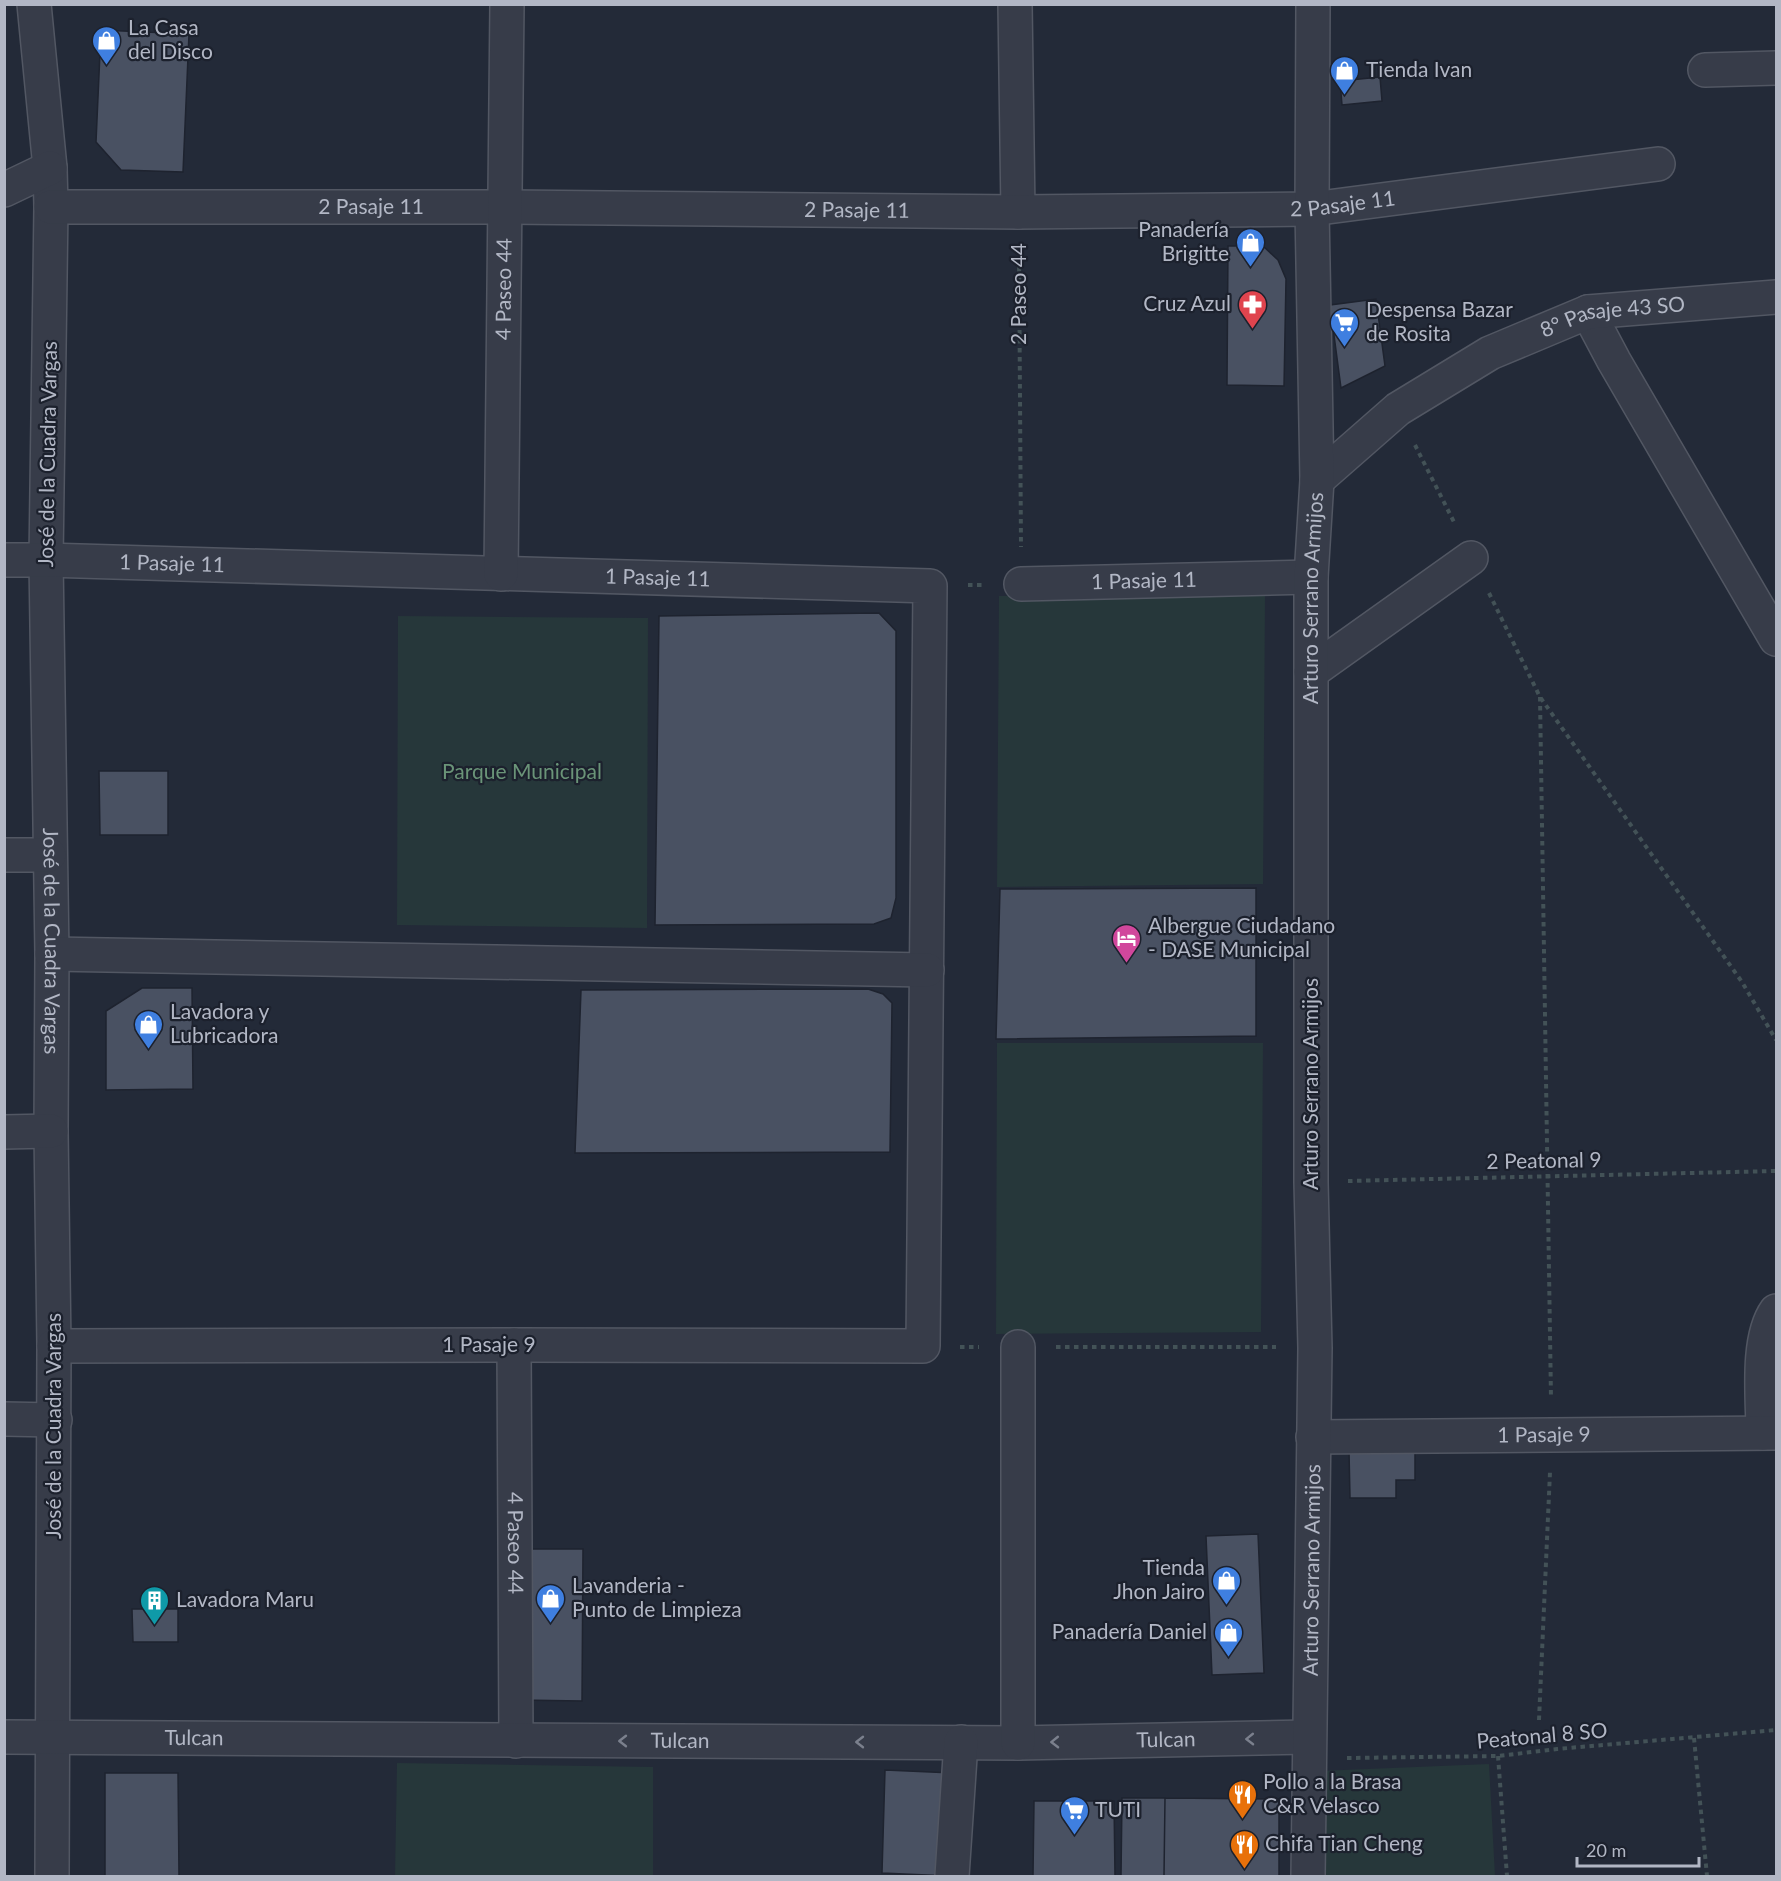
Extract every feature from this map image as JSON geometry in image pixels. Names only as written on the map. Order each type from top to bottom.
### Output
[{"type":"street","name":"José de la Cuadra Vargas","points":[[34,4],[50,168],[51,207],[46,560],[52,954],[51,1131],[55,1419],[52,1876]]},
{"type":"street","name":"4 Paseo 44","points":[[501,574],[503,207],[507,4]]},
{"type":"street","name":"2 Paseo 44","points":[[1016,4],[1018,212]]},
{"type":"street","name":"Arturo Serrano Armijos","points":[[1308,1876],[1315,1347],[1311,1182],[1311,577],[1317,480],[1312,209],[1319,5]]},
{"type":"street","points":[[1705,70],[1776,68]]},
{"type":"street","name":"2 Pasaje 11","points":[[51,207],[503,207],[1018,212],[1312,209],[1658,164]]},
{"type":"street","points":[[4,190],[50,168]]},
{"type":"street","name":"8° Pasaje 43 SO","points":[[1317,480],[1398,409],[1490,353],[1588,312],[1776,297]]},
{"type":"street","points":[[1588,312],[1614,361],[1776,639]]},
{"type":"street","points":[[1311,672],[1472,558]]},
{"type":"street","name":"1 Pasaje 11","points":[[4,560],[930,586]]},
{"type":"street","name":"1 Pasaje 11","points":[[1021,584],[1311,577]]},
{"type":"street","points":[[923,1346],[930,586]]},
{"type":"street","points":[[4,855],[49,855]]},
{"type":"street","points":[[52,954],[927,970]]},
{"type":"street","points":[[4,1132],[51,1131]]},
{"type":"street","points":[[1770,1433],[1763,1353],[1771,1318],[1776,1311]]},
{"type":"street","name":"4 Paseo 44","points":[[514,1345],[516,1741]]},
{"type":"street","name":"1 Pasaje 9","points":[[54,1346],[923,1346]]},
{"type":"street","points":[[1018,1347],[1018,1743]]},
{"type":"street","points":[[4,1419],[55,1419]]},
{"type":"street","name":"1 Pasaje 9","points":[[1313,1437],[1770,1433]]},
{"type":"street","name":"Tulcan","points":[[4,1737],[962,1742],[1309,1748]]},
{"type":"street","points":[[952,1876],[962,1742]]},
{"type":"path","name":"2 Paseo 44","points":[[1018,212],[1021,584]]},
{"type":"path","points":[[1398,409],[1540,697],[1742,982],[1776,1040]]},
{"type":"path","points":[[930,586],[1021,584]]},
{"type":"path","points":[[1539,1720],[1551,1435],[1540,697]]},
{"type":"path","name":"2 Peatonal 9","points":[[1311,1182],[1776,1171]]},
{"type":"path","points":[[923,1346],[1315,1347]]},
{"type":"path","name":"Peatonal 8 SO","points":[[1309,1748],[1498,1756],[1776,1730]]},
{"type":"path","points":[[1694,1738],[1707,1876]]},
{"type":"path","points":[[1498,1756],[1507,1876]]},
{"type":"green space","points":[[1265,595],[1263,884],[997,887],[999,596]]},
{"type":"green space","name":"Parque Municipal","points":[[398,616],[648,618],[647,928],[397,925]]},
{"type":"green space","points":[[997,1043],[1263,1043],[1261,1332],[996,1334]]},
{"type":"green space","points":[[397,1763],[653,1767],[653,1876],[395,1876]]},
{"type":"green space","points":[[1489,1764],[1495,1876],[1319,1876],[1319,1771]]},
{"type":"building","points":[[101,30],[189,34],[183,172],[121,170],[96,142]]},
{"type":"building","points":[[1380,77],[1382,101],[1342,105],[1340,81]]},
{"type":"building","points":[[1228,246],[1263,246],[1278,260],[1286,279],[1284,386],[1227,385]]},
{"type":"building","points":[[1376,299],[1385,366],[1341,388],[1330,305]]},
{"type":"building","points":[[879,613],[896,631],[896,898],[891,918],[874,924],[655,925],[659,616]]},
{"type":"building","points":[[99,771],[168,771],[168,835],[100,835]]},
{"type":"building","name":"Albergue Ciudadano - DASE Municipal","points":[[1256,888],[1256,1036],[996,1039],[1000,889]]},
{"type":"building","name":"Lavadora y Lubricadora","points":[[142,988],[192,988],[193,1089],[106,1090],[106,1011]]},
{"type":"building","points":[[868,989],[883,994],[892,1003],[890,1152],[575,1153],[581,990]]},
{"type":"building","points":[[1415,1450],[1415,1480],[1396,1480],[1396,1498],[1350,1498],[1349,1451]]},
{"type":"building","points":[[1258,1534],[1264,1673],[1212,1675],[1206,1536]]},
{"type":"building","name":"Lavanderia - Punto de Limpieza","points":[[521,1549],[583,1549],[582,1701],[519,1700]]},
{"type":"building","name":"Lavadora Maru","points":[[132,1609],[178,1609],[178,1642],[133,1642]]},
{"type":"building","points":[[885,1770],[953,1773],[949,1876],[882,1873]]},
{"type":"building","points":[[105,1773],[178,1773],[179,1876],[105,1876]]},
{"type":"building","points":[[105,1773],[178,1773],[179,1876],[105,1876]]},
{"type":"building","points":[[1122,1798],[1165,1798],[1164,1876],[1121,1876]]},
{"type":"building","points":[[1165,1798],[1279,1799],[1279,1876],[1164,1876]]},
{"type":"building","name":"TUTI","points":[[1034,1801],[1114,1801],[1115,1876],[1033,1876]]},
{"type":"place","name":"La Casa del Disco","points":[[107,66]]},
{"type":"place","name":"Tienda Ivan","points":[[1345,96]]},
{"type":"place","name":"Panadería Brigitte","points":[[1250,268]]},
{"type":"place","name":"Cruz Azul","points":[[1252,330]]},
{"type":"place","name":"Despensa Bazar de Rosita","points":[[1345,348]]},
{"type":"place","name":"Albergue Ciudadano - DASE Municipal","points":[[1127,964]]},
{"type":"place","name":"Lavadora y Lubricadora","points":[[149,1050]]},
{"type":"place","name":"Tienda Jhon Jairo","points":[[1226,1606]]},
{"type":"place","name":"Lavanderia - Punto de Limpieza","points":[[551,1624]]},
{"type":"place","name":"Lavadora Maru","points":[[155,1626]]},
{"type":"place","name":"Panadería Daniel","points":[[1228,1658]]},
{"type":"place","name":"Pollo a la Brasa C&R Velasco","points":[[1242,1820]]},
{"type":"place","name":"TUTI","points":[[1074,1836]]},
{"type":"place","name":"Chifa Tian Cheng","points":[[1244,1870]]}]
